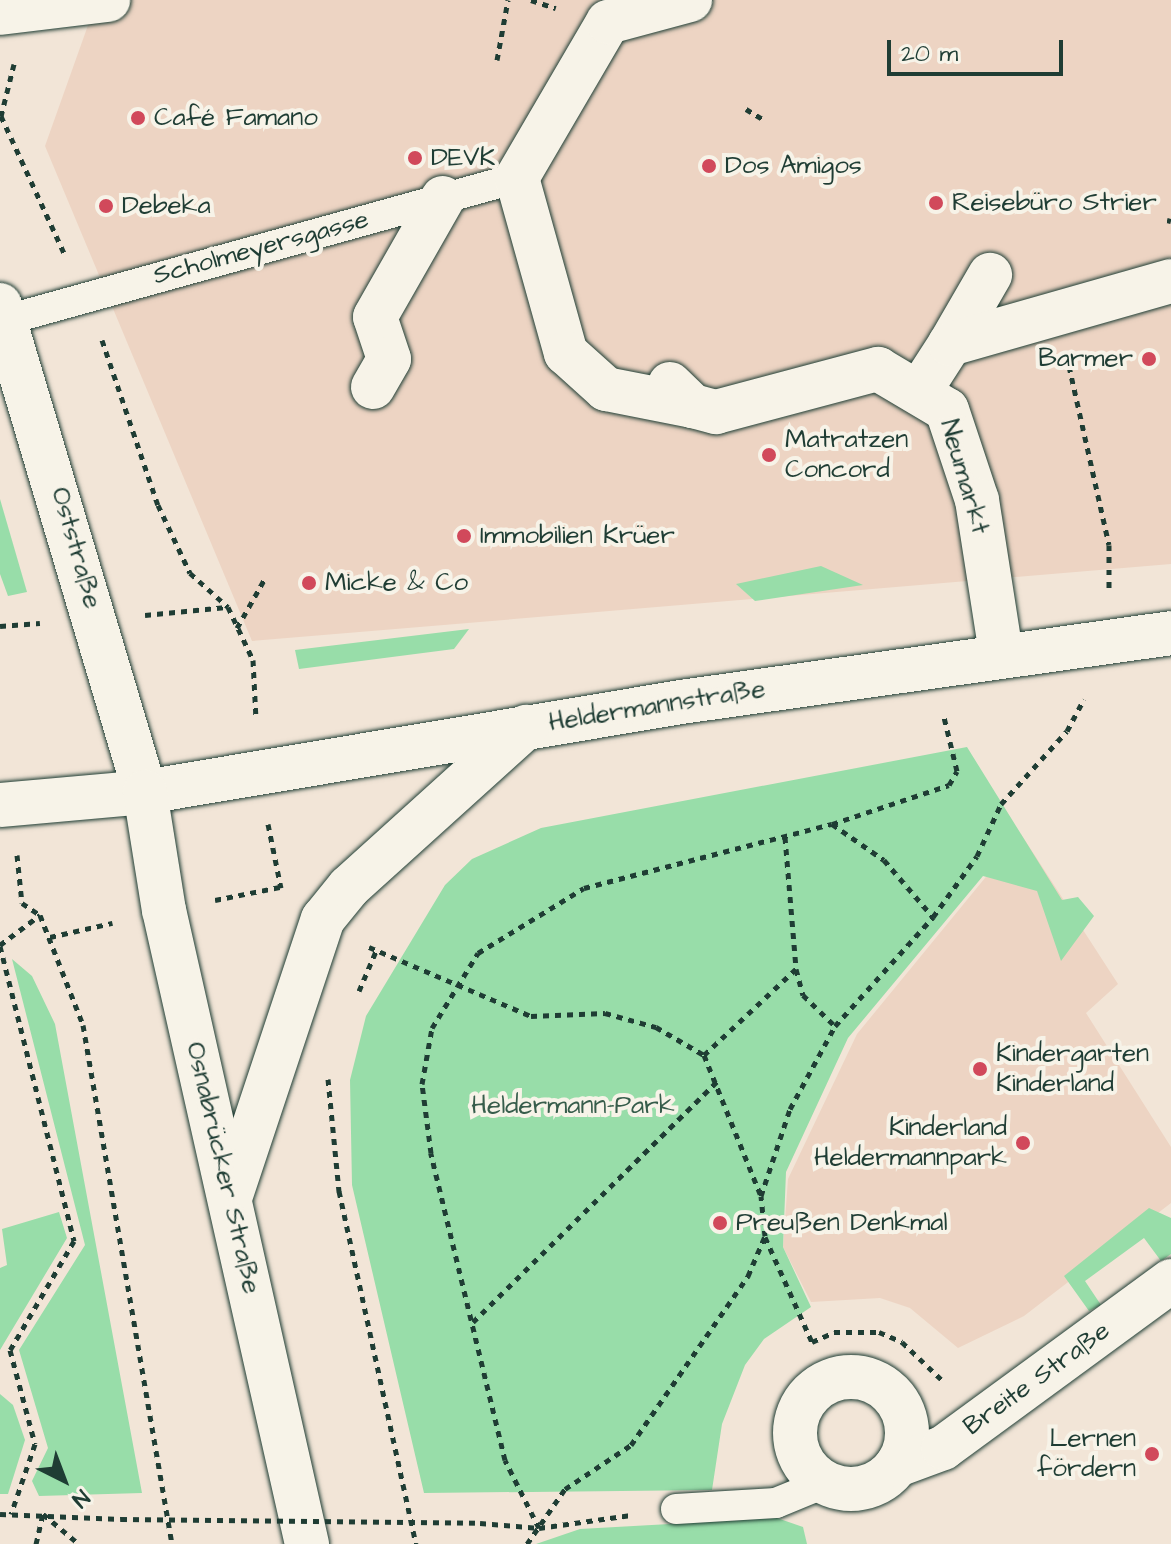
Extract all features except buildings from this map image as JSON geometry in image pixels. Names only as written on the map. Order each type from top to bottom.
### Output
[{"type":"street","points":[[0,13],[108,0]]},
{"type":"street","points":[[517,178],[579,9],[690,0]]},
{"type":"street","name":"Neumarkt","points":[[517,178],[566,353],[606,389],[682,395],[716,412],[878,369],[921,389],[947,410],[977,500],[1001,653]]},
{"type":"street","points":[[373,387],[389,359],[375,317],[443,198]]},
{"type":"street","points":[[921,389],[990,275]]},
{"type":"street","points":[[950,344],[1169,279]]},
{"type":"street","name":"Oststraße","points":[[3,313],[145,792]]},
{"type":"street","name":"Heldermannstraße","points":[[0,805],[145,792],[928,663],[1171,633]]},
{"type":"street","points":[[230,1198],[323,919],[349,887],[526,727]]},
{"type":"street","name":"Osnabrücker Straße","points":[[145,792],[230,1198],[307,1544]]},
{"type":"street","name":"Breite Straße","points":[[825,1483],[864,1487],[897,1465],[943,1448],[1171,1281]]},
{"type":"street","points":[[825,1483],[801,1461],[795,1429],[806,1400],[839,1378],[864,1379],[896,1400],[907,1438],[897,1465]]},
{"type":"lane","name":"Scholmeyersgasse","points":[[3,313],[84,296],[517,178]]},
{"type":"lane","name":"Breite Straße","points":[[676,1509],[776,1503],[825,1483]]},
{"type":"path","points":[[497,60],[508,0]]},
{"type":"path","points":[[531,0],[579,9]]},
{"type":"path","points":[[746,109],[766,121]]},
{"type":"path","points":[[0,116],[84,296],[158,505],[190,573],[228,607],[253,660],[258,773],[280,887],[323,919],[376,951],[456,989],[531,1016],[605,1013],[656,1027],[704,1055],[761,1196],[765,1236],[812,1342],[859,1331],[902,1342],[976,1424]]},
{"type":"path","points":[[761,1196],[790,1109],[835,1026],[933,917],[977,856],[1001,804],[1067,731],[1113,640],[1109,545],[1058,313]]},
{"type":"path","points":[[237,628],[264,580]]},
{"type":"path","points":[[539,1528],[505,1460],[472,1323],[422,1084],[432,1028],[478,953],[584,888],[832,824],[949,785],[957,771],[928,663]]},
{"type":"path","points":[[832,824],[884,860],[933,917]]},
{"type":"path","points":[[785,837],[796,969],[803,995],[835,1026]]},
{"type":"path","points":[[11,1514],[35,1444],[10,1350],[74,1241],[0,946],[40,915],[83,1025],[172,1544]]},
{"type":"path","points":[[354,1003],[376,951]]},
{"type":"path","points":[[704,1055],[796,969]]},
{"type":"path","points":[[327,1073],[339,1191],[416,1544]]},
{"type":"path","points":[[472,1323],[717,1081]]},
{"type":"path","points":[[527,1544],[565,1489],[631,1445],[748,1276],[765,1236]]},
{"type":"path","points":[[0,1514],[121,1519],[480,1523],[539,1528],[676,1509]]},
{"type":"path","points":[[36,1544],[43,1514]]},
{"type":"path","points":[[43,1514],[79,1544]]},
{"type":"shaded area","points":[[97,0],[1171,0],[1171,564],[252,641],[45,146]]},
{"type":"shaded area","name":"Kindergarten Kinderland","points":[[1021,834],[1118,984],[1086,1013],[1171,1147],[1171,1203],[1024,1316],[958,1348],[910,1308],[880,1298],[811,1302],[783,1247],[788,1179],[857,1034]]},
{"type":"green space","points":[[0,499],[27,592],[8,596],[0,574]]},
{"type":"green space","points":[[821,566],[863,585],[755,601],[736,584]]},
{"type":"green space","points":[[469,629],[454,649],[299,669],[295,650]]},
{"type":"green space","name":"Heldermann-Park","points":[[967,747],[1062,900],[1078,897],[1094,916],[1061,961],[1037,891],[983,876],[848,1038],[786,1172],[783,1247],[811,1307],[764,1339],[745,1365],[722,1424],[712,1490],[424,1493],[352,1185],[350,1080],[366,1016],[445,885],[472,859],[541,828]]},
{"type":"green space","points":[[12,959],[32,976],[55,1024],[142,1493],[39,1496],[32,1481],[48,1448],[19,1350],[85,1245]]},
{"type":"green space","points":[[1149,1208],[1171,1218],[1171,1254],[1161,1261],[1144,1238],[1085,1281],[1101,1305],[1089,1311],[1064,1276]]},
{"type":"green space","points":[[59,1212],[67,1238],[0,1350],[0,1268],[7,1265],[2,1229]]},
{"type":"green space","points":[[0,1394],[13,1405],[25,1440],[8,1494],[0,1494]]},
{"type":"green space","points":[[777,1518],[803,1527],[807,1544],[536,1544],[580,1529]]},
{"type":"place","name":"Café Famano","points":[[138,118]]},
{"type":"place","name":"DEVK","points":[[415,158]]},
{"type":"place","name":"Dos Amigos","points":[[709,166]]},
{"type":"place","name":"Reisebüro Strier","points":[[936,203]]},
{"type":"place","name":"Debeka","points":[[106,206]]},
{"type":"place","name":"Barmer","points":[[1149,359]]},
{"type":"place","name":"Matratzen Concord","points":[[769,455]]},
{"type":"place","name":"Immobilien Krüer","points":[[464,536]]},
{"type":"place","name":"Micke & Co","points":[[309,583]]},
{"type":"place","name":"Kindergarten Kinderland","points":[[980,1069]]},
{"type":"place","name":"Kinderland Heldermannpark","points":[[1023,1143]]},
{"type":"place","name":"Preußen Denkmal","points":[[720,1223]]},
{"type":"place","name":"Lernen fördern","points":[[1152,1454]]}]
